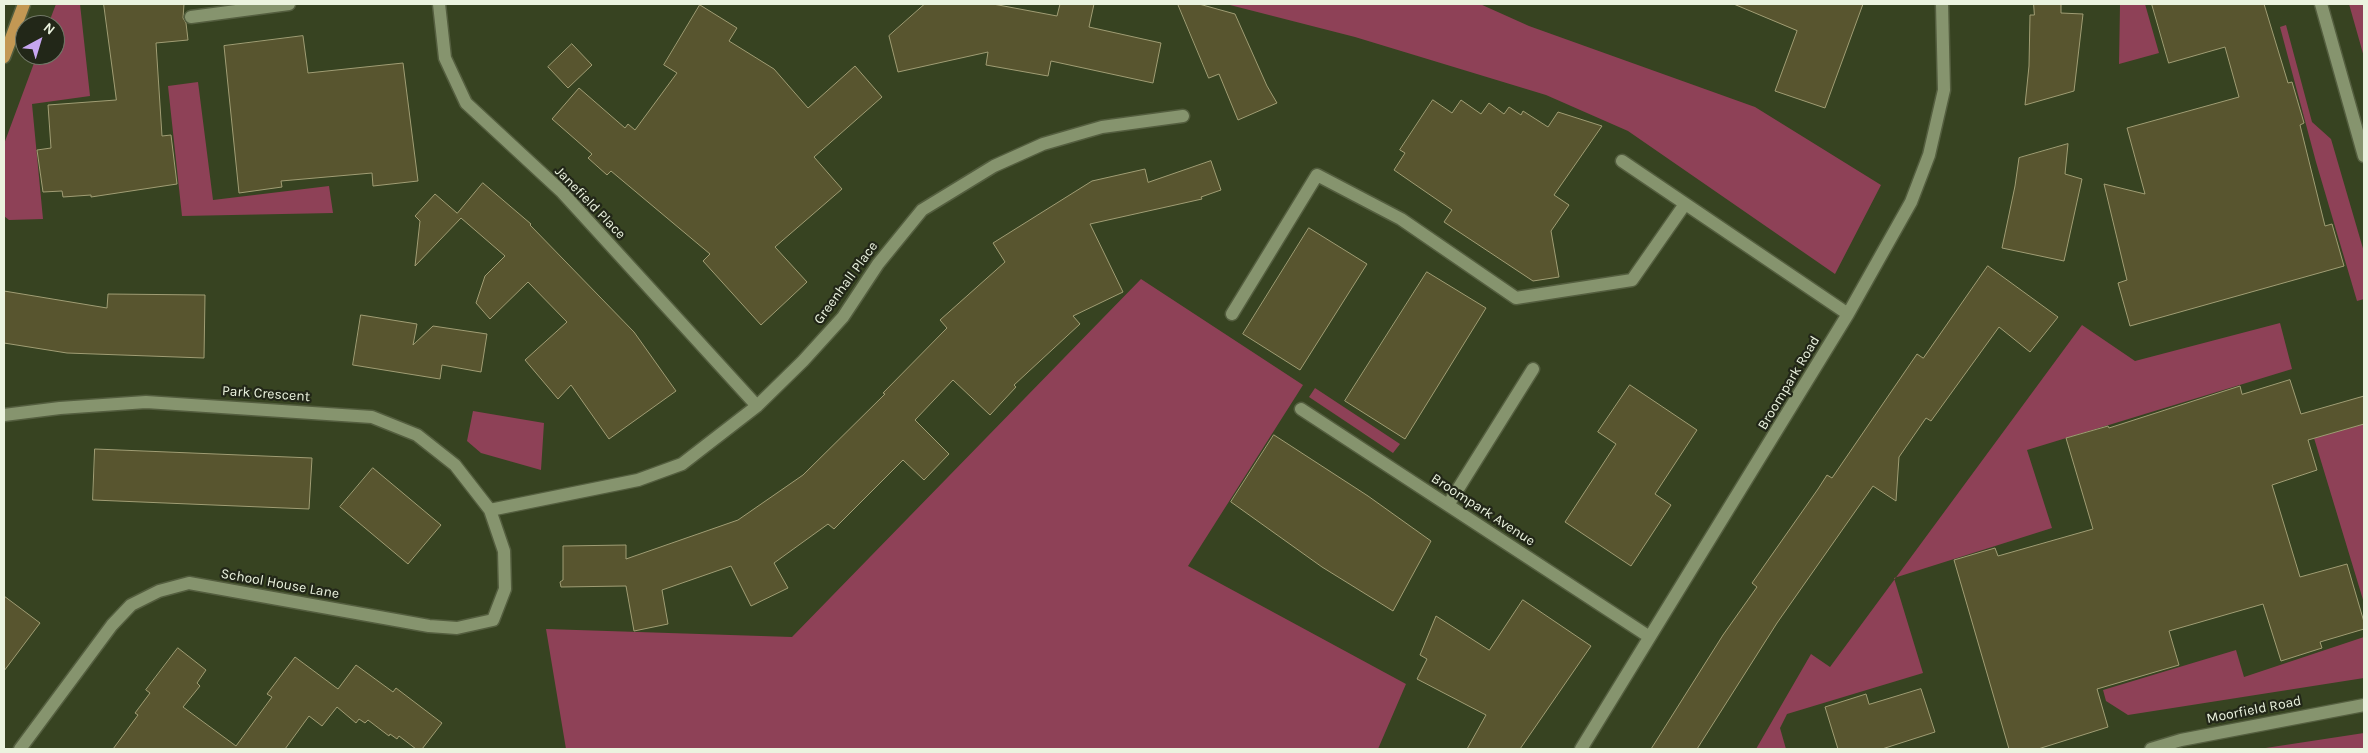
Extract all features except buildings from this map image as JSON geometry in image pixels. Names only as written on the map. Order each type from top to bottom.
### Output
[{"type":"main road","points":[[4,57],[24,4]]},
{"type":"street","points":[[190,18],[289,4]]},
{"type":"street","name":"Janefield Place","points":[[439,4],[445,58],[466,103],[561,191],[757,406]]},
{"type":"street","name":"Broompark Road","points":[[1581,749],[1648,636],[1690,574],[1848,314],[1911,202],[1929,155],[1944,90],[1942,4]]},
{"type":"street","points":[[2321,4],[2364,156]]},
{"type":"street","name":"Greenhall Place","points":[[490,510],[638,480],[682,464],[757,406],[804,361],[843,317],[878,264],[922,210],[994,166],[1043,144],[1102,127],[1183,116]]},
{"type":"street","points":[[1622,161],[1848,314]]},
{"type":"street","points":[[1232,314],[1317,175],[1401,219],[1516,298],[1632,280],[1685,204]]},
{"type":"street","points":[[1448,505],[1533,369]]},
{"type":"street","name":"Park Crescent","points":[[4,415],[60,408],[146,402],[372,417],[416,435],[455,465],[490,510]]},
{"type":"street","name":"Broompark Avenue","points":[[1301,409],[1648,636]]},
{"type":"street","name":"School House Lane","points":[[20,749],[118,618],[131,604],[166,589],[189,583],[429,626],[457,628],[493,620],[505,589],[504,552],[490,510]]},
{"type":"street","name":"Moorfield Road","points":[[2151,749],[2231,730],[2364,705]]},
{"type":"shaded area","points":[[56,4],[80,4],[90,96],[32,104],[43,219],[9,220],[4,216],[4,144],[33,65],[65,65],[65,15],[52,15]]},
{"type":"shaded area","points":[[1226,4],[1480,4],[1529,26],[1755,107],[1881,185],[1835,274],[1628,131],[1546,95],[1355,37]]},
{"type":"shaded area","points":[[2120,4],[2145,4],[2159,53],[2119,64]]},
{"type":"shaded area","points":[[2349,4],[2364,4],[2364,57]]},
{"type":"shaded area","points":[[2286,25],[2312,122],[2331,139],[2364,252],[2364,299],[2357,301],[2316,162],[2280,27]]},
{"type":"shaded area","points":[[198,82],[213,200],[329,186],[333,213],[182,216],[168,86]]},
{"type":"shaded area","points":[[1141,279],[1303,385],[1188,566],[1406,684],[1378,749],[566,749],[546,629],[792,637]]},
{"type":"shaded area","points":[[2280,323],[2292,369],[2027,450],[2052,528],[1896,577],[2082,325],[2135,361]]},
{"type":"shaded area","points":[[1315,388],[1400,444],[1393,453],[1309,397]]},
{"type":"shaded area","points":[[473,411],[544,423],[541,470],[481,453],[467,441]]},
{"type":"shaded area","points":[[2364,424],[2364,603],[2314,438]]},
{"type":"shaded area","points":[[1894,580],[1923,673],[1787,714],[1780,728],[1786,749],[1756,749],[1811,654],[1830,667]]},
{"type":"shaded area","points":[[2364,637],[2364,678],[2128,715],[2106,701],[2103,690],[2236,650],[2244,677]]},
{"type":"shaded area","points":[[2364,733],[2364,749],[2259,749]]}]
